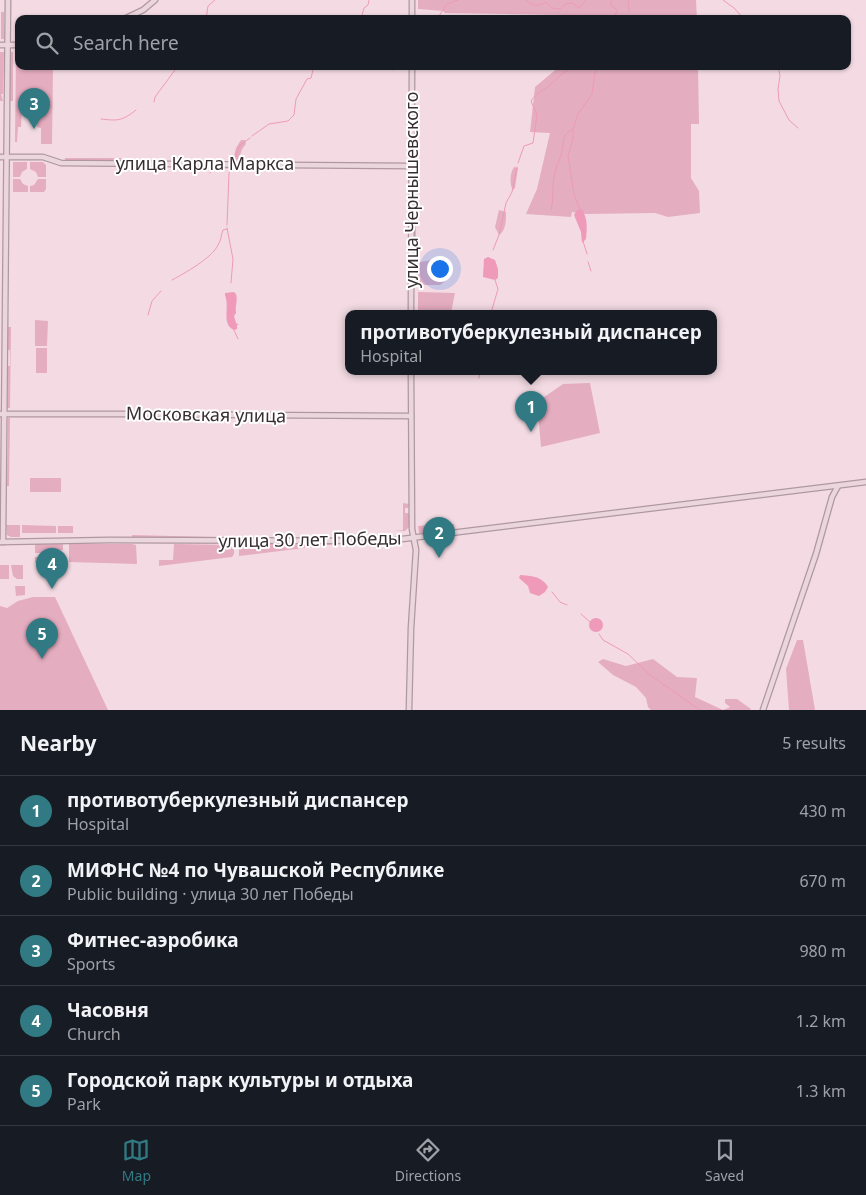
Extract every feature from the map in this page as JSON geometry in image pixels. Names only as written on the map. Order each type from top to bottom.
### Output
[{"type":"street","points":[[1,542],[3,157],[8,0]]},
{"type":"street","points":[[132,15],[156,0]]},
{"type":"street","points":[[412,0],[412,15]]},
{"type":"street","points":[[0,45],[15,45]]},
{"type":"street","name":"улица Чернышевского","points":[[411,310],[412,70]]},
{"type":"street","name":"улица Карла Маркса","points":[[3,157],[43,157],[61,163],[412,166]]},
{"type":"street","points":[[409,710],[411,628],[416,550],[412,520],[411,375]]},
{"type":"street","name":"Московская улица","points":[[2,414],[411,416]]},
{"type":"street","points":[[763,710],[816,554],[832,497],[838,486],[864,482],[866,478]]},
{"type":"street","name":"улица 30 лет Победы","points":[[1,542],[109,540],[368,542],[838,486]]},
{"type":"street","points":[[822,488],[829,491],[832,497]]},
{"type":"shaded area","points":[[418,0],[696,0],[697,15],[445,13],[443,11],[418,9]]},
{"type":"shaded area","points":[[1,12],[4,12],[4,39],[1,39]]},
{"type":"shaded area","points":[[0,52],[4,52],[3,94],[1,94],[3,101],[0,101]]},
{"type":"shaded area","points":[[10,52],[13,52],[13,101],[10,101]]},
{"type":"shaded area","points":[[16,70],[53,70],[52,144],[41,144],[41,128],[37,127],[37,107],[22,107],[21,127],[18,127],[17,142],[15,142]]},
{"type":"shaded area","points":[[555,70],[698,70],[699,124],[691,124],[691,178],[699,191],[700,213],[668,217],[655,213],[586,214],[572,212],[571,217],[526,214],[537,189],[550,133],[530,132],[535,87]]},
{"type":"shaded area","points":[[241,140],[245,140],[246,144],[242,149],[239,159],[235,162],[233,160],[236,148]]},
{"type":"shaded area","points":[[65,158],[139,158],[138,163],[65,162]]},
{"type":"shaded area","points":[[13,162],[27,162],[27,169],[22,172],[20,177],[13,177]]},
{"type":"shaded area","points":[[30,162],[43,162],[46,165],[46,177],[38,177],[36,172],[30,169]]},
{"type":"shaded area","points":[[514,167],[518,168],[515,188],[513,190],[510,178]]},
{"type":"shaded area","points":[[13,179],[20,179],[23,184],[28,186],[28,192],[13,192]]},
{"type":"shaded area","points":[[38,179],[46,179],[46,189],[44,192],[30,192],[30,186],[34,185]]},
{"type":"shaded area","points":[[416,199],[416,246],[414,246],[414,200]]},
{"type":"shaded area","points":[[582,209],[587,227],[586,239],[582,243],[581,232],[574,215],[577,210]]},
{"type":"shaded area","points":[[499,210],[506,212],[506,222],[499,235],[495,227]]},
{"type":"shaded area","points":[[488,257],[495,260],[498,269],[498,278],[495,280],[483,277],[484,259]]},
{"type":"shaded area","points":[[437,259],[444,265],[444,282],[440,285],[420,285],[418,276],[420,262]]},
{"type":"shaded area","points":[[234,292],[237,299],[234,316],[236,323],[239,325],[234,330],[230,327],[227,320],[225,293]]},
{"type":"shaded area","points":[[418,292],[455,293],[452,310],[418,310]]},
{"type":"shaded area","points":[[35,320],[48,321],[47,346],[35,346]]},
{"type":"shaded area","points":[[8,327],[11,327],[10,408],[7,408],[8,366],[10,366]]},
{"type":"shaded area","points":[[36,348],[47,348],[47,373],[36,373]]},
{"type":"shaded area","points":[[590,383],[600,433],[541,447],[537,402],[563,384]]},
{"type":"shaded area","points":[[8,418],[10,418],[9,486],[7,486]]},
{"type":"shaded area","points":[[30,478],[61,478],[61,492],[30,492]]},
{"type":"shaded area","points":[[403,503],[409,504],[408,508],[405,508],[405,513],[409,513],[409,527],[405,531],[394,531],[403,530]]},
{"type":"shaded area","points":[[454,524],[455,531],[419,533],[418,526],[428,525],[429,527],[437,527],[437,525]]},
{"type":"shaded area","points":[[6,525],[20,525],[20,537],[7,535]]},
{"type":"shaded area","points":[[22,525],[56,526],[56,533],[22,533]]},
{"type":"shaded area","points":[[58,526],[73,526],[73,533],[58,533]]},
{"type":"shaded area","points":[[132,535],[214,537],[132,537]]},
{"type":"shaded area","points":[[35,543],[63,543],[63,550],[55,550],[55,553],[35,553]]},
{"type":"shaded area","points":[[69,544],[136,545],[137,564],[69,562]]},
{"type":"shaded area","points":[[174,544],[231,545],[234,547],[234,554],[232,557],[159,566],[159,560],[173,560]]},
{"type":"shaded area","points":[[336,544],[239,556],[239,545]]},
{"type":"shaded area","points":[[35,557],[55,557],[55,559],[64,559],[64,562],[35,563]]},
{"type":"shaded area","points":[[0,565],[9,565],[9,579],[0,579]]},
{"type":"shaded area","points":[[11,565],[23,565],[23,579],[17,579],[13,576]]},
{"type":"shaded area","points":[[520,575],[539,579],[546,583],[548,587],[539,596],[530,593],[528,586],[519,578]]},
{"type":"shaded area","points":[[15,586],[25,586],[25,595],[16,596]]},
{"type":"shaded area","points":[[33,597],[55,597],[108,710],[0,710],[0,606],[7,608],[18,601]]},
{"type":"shaded area","points":[[596,618],[601,620],[603,625],[601,630],[596,632],[591,630],[589,625],[591,620]]},
{"type":"shaded area","points":[[797,640],[803,640],[815,710],[789,710],[786,669]]},
{"type":"shaded area","points":[[603,659],[626,666],[653,659],[677,677],[697,678],[695,697],[723,710],[651,710],[648,707],[646,698],[636,687],[613,675],[598,662]]},
{"type":"shaded area","points":[[725,699],[737,699],[751,709],[750,710],[723,710],[730,707],[725,703]]},
{"type":"waterway","points":[[207,15],[208,6],[215,0]]},
{"type":"waterway","points":[[362,15],[369,0]]},
{"type":"waterway","points":[[440,15],[447,4],[458,0]]},
{"type":"waterway","points":[[526,0],[535,5],[546,2],[552,8],[560,9],[566,4],[572,3],[579,8],[586,0]]},
{"type":"waterway","points":[[611,0],[611,6],[617,12],[614,15]]},
{"type":"waterway","points":[[628,0],[629,11]]},
{"type":"waterway","points":[[723,0],[740,15]]},
{"type":"waterway","points":[[154,102],[155,97],[175,70]]},
{"type":"waterway","points":[[252,136],[269,124],[288,121],[294,115],[296,99],[307,79],[311,78],[313,70]]},
{"type":"waterway","points":[[518,163],[524,146],[533,143],[537,115],[531,101],[568,70]]},
{"type":"waterway","points":[[580,210],[574,194],[568,156],[578,114],[592,94],[595,70]]},
{"type":"waterway","points":[[779,70],[779,101],[789,120],[798,128]]},
{"type":"waterway","points":[[101,119],[120,119],[136,110]]},
{"type":"waterway","points":[[551,210],[556,168],[566,134],[573,129]]},
{"type":"waterway","points":[[234,161],[240,145],[250,138]]},
{"type":"waterway","points":[[493,250],[499,235],[506,203],[512,192],[517,167]]},
{"type":"waterway","points":[[217,168],[231,168],[229,173],[227,225]]},
{"type":"waterway","points":[[210,173],[212,169]]},
{"type":"waterway","points":[[227,228],[233,259],[231,283]]},
{"type":"waterway","points":[[172,280],[198,265],[210,255],[219,243],[223,230],[227,229]]},
{"type":"waterway","points":[[583,241],[587,254]]},
{"type":"waterway","points":[[588,262],[591,271]]},
{"type":"waterway","points":[[492,310],[498,289],[495,280]]},
{"type":"waterway","points":[[148,315],[152,301],[161,291]]},
{"type":"waterway","points":[[234,330],[238,339]]},
{"type":"waterway","points":[[552,592],[560,602],[567,605]]},
{"type":"waterway","points":[[581,614],[590,622]]},
{"type":"waterway","points":[[599,634],[603,640],[628,654],[650,675],[700,710]]},
{"type":"place","name":"Фитнес-аэробика","points":[[34,129]]},
{"type":"place","name":"противотуберкулезный диспансер","points":[[531,432]]},
{"type":"place","name":"МИФНС №4 по Чувашской Республике","points":[[439,558]]},
{"type":"place","name":"Часовня","points":[[52,589]]},
{"type":"place","name":"Городской парк культуры и отдыха","points":[[42,659]]}]
